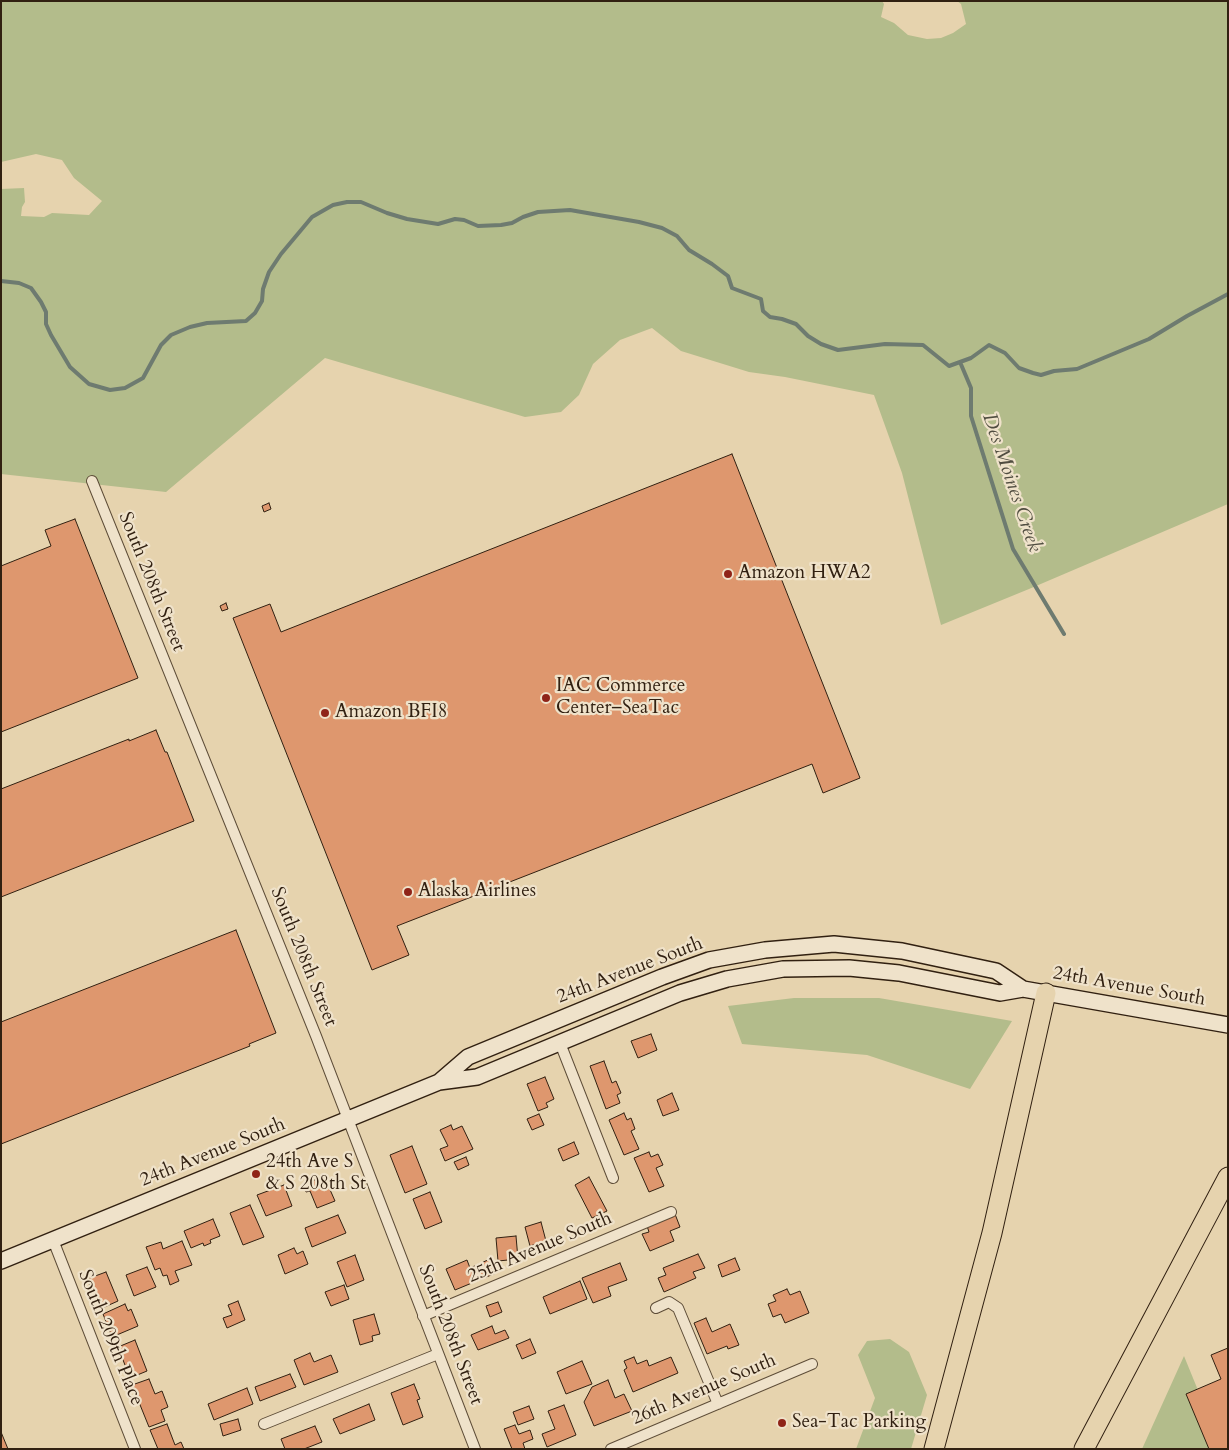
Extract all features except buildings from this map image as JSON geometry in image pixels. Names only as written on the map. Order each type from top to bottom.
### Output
[{"type":"highway","points":[[934,1449],[992,1233],[1046,993]]},
{"type":"highway","points":[[1084,1449],[1228,1177]]},
{"type":"street","name":"South 208th Street","points":[[92,481],[348,1119],[475,1449]]},
{"type":"street","name":"24th Avenue South","points":[[439,1082],[468,1057],[662,977],[708,960],[765,950],[834,944],[902,951],[996,971],[1023,990]]},
{"type":"street","name":"24th Avenue South","points":[[1,1261],[439,1082],[477,1077],[680,993],[727,979],[783,969],[849,968],[899,973],[1000,992],[1023,990],[1046,993],[1228,1025]]},
{"type":"street","points":[[560,1043],[613,1178]]},
{"type":"street","name":"25th Avenue South","points":[[423,1316],[671,1212]]},
{"type":"street","name":"South 209th Place","points":[[52,1240],[135,1449]]},
{"type":"street","points":[[656,1308],[669,1302],[678,1308],[718,1404]]},
{"type":"street","points":[[264,1424],[438,1354]]},
{"type":"street","name":"26th Avenue South","points":[[611,1449],[812,1364]]},
{"type":"green space","points":[[1,1],[882,1],[884,4],[881,17],[894,23],[908,35],[927,39],[941,38],[953,33],[966,24],[961,4],[957,1],[1228,1],[1228,504],[941,625],[902,473],[874,395],[785,377],[749,372],[681,351],[652,328],[620,340],[593,364],[579,395],[561,412],[525,417],[325,358],[166,492],[1,474],[1,189],[24,188],[25,202],[22,207],[21,216],[44,217],[52,213],[89,215],[102,201],[74,178],[62,160],[36,154],[1,162]]},
{"type":"green space","points":[[794,998],[879,998],[1012,1021],[970,1089],[867,1055],[742,1044],[728,1006]]},
{"type":"green space","points":[[890,1339],[909,1352],[927,1395],[911,1449],[856,1449],[875,1398],[858,1355],[867,1341]]},
{"type":"green space","points":[[1184,1356],[1222,1449],[1142,1449]]},
{"type":"waterway","name":"Des Moines Creek","points":[[1,281],[19,283],[31,288],[46,312],[46,324],[51,335],[70,367],[89,384],[110,390],[125,388],[143,378],[161,345],[171,335],[190,327],[207,323],[246,321],[255,313],[262,301],[263,289],[269,272],[281,254],[312,217],[333,205],[347,202],[361,202],[407,219],[438,224],[455,219],[464,220],[478,226],[501,225],[512,223],[538,212],[570,210],[662,228],[677,236],[689,250],[728,276],[732,288],[761,299],[763,311],[770,317],[796,324],[808,336],[821,344],[838,350],[885,344],[923,345],[949,366],[971,358],[989,345],[1005,353],[1019,368],[1033,373],[1041,375],[1054,371],[1077,369],[1149,339],[1228,294]]},
{"type":"waterway","name":"Des Moines Creek","points":[[960,362],[971,388],[971,416],[1013,549],[1064,634]]},
{"type":"place","name":"Amazon HWA2","points":[[728,574]]},
{"type":"place","name":"IAC Commerce Center–SeaTac","points":[[546,698]]},
{"type":"place","name":"Amazon BFI8","points":[[325,713]]},
{"type":"place","name":"Alaska Airlines","points":[[408,892]]},
{"type":"place","name":"24th Ave S & S 208th St","points":[[256,1174]]},
{"type":"place","name":"Sea-Tac Parking","points":[[782,1423]]}]
